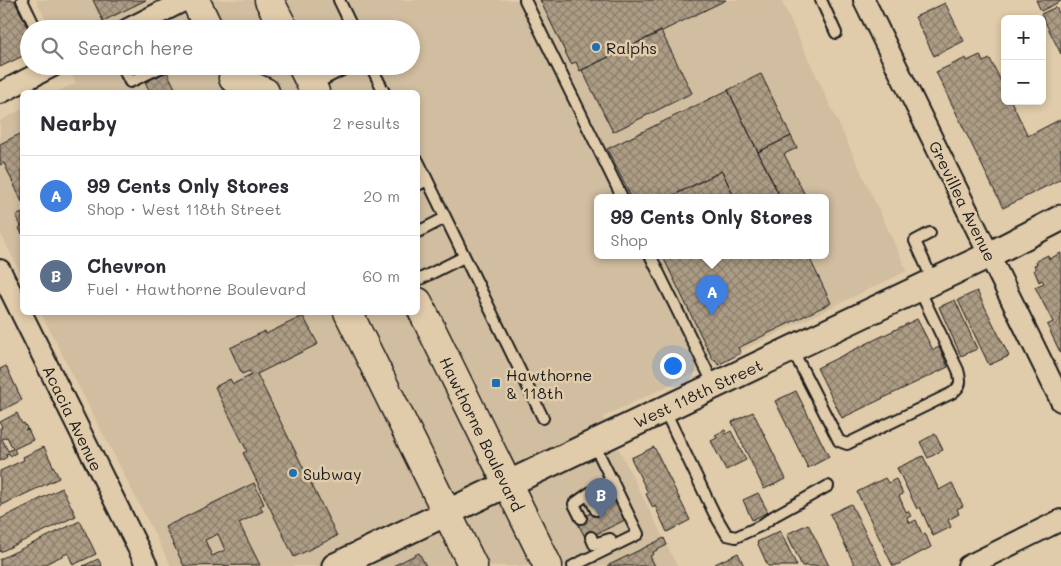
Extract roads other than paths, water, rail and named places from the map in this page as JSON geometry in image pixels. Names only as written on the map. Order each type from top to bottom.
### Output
[{"type":"main road","points":[[195,0],[205,20]]},
{"type":"main road","points":[[270,0],[280,20]]},
{"type":"main road","points":[[233,79],[260,90]]},
{"type":"main road","name":"Hawthorne Boulevard","points":[[420,306],[548,566]]},
{"type":"main road","points":[[349,315],[473,566]]},
{"type":"street","points":[[146,20],[185,0]]},
{"type":"street","name":"Grevillea Avenue","points":[[864,0],[1061,401]]},
{"type":"street","points":[[0,93],[35,75]]},
{"type":"street","name":"West 118th Street","points":[[335,566],[989,255],[1061,218]]},
{"type":"street","name":"Acacia Avenue","points":[[0,270],[20,310]]},
{"type":"street","name":"Acacia Avenue","points":[[22,315],[147,566]]},
{"type":"street","points":[[968,566],[1061,520]]},
{"type":"lane","points":[[22,0],[32,20]]},
{"type":"lane","points":[[339,0],[349,20]]},
{"type":"lane","points":[[526,0],[621,194]]},
{"type":"lane","points":[[822,0],[836,33]]},
{"type":"lane","points":[[126,75],[134,90]]},
{"type":"lane","points":[[130,82],[145,75]]},
{"type":"lane","points":[[310,81],[326,75]]},
{"type":"lane","points":[[376,75],[383,90]]},
{"type":"lane","points":[[422,183],[445,218],[543,418]]},
{"type":"lane","points":[[420,231],[445,218]]},
{"type":"lane","points":[[792,348],[839,441],[847,444],[960,388],[961,382],[958,370],[926,285],[915,241],[930,233]]},
{"type":"lane","points":[[420,279],[464,257]]},
{"type":"lane","points":[[652,259],[714,385]]},
{"type":"lane","points":[[664,409],[726,535],[736,537],[760,526],[774,516],[828,486]]},
{"type":"lane","points":[[591,537],[594,544],[610,538],[638,534],[593,443]]},
{"type":"lane","points":[[581,518],[574,504],[612,479]]},
{"type":"lane","points":[[588,494],[596,510]]},
{"type":"lane","points":[[573,566],[610,538]]},
{"type":"place","name":"Ralphs","points":[[596,47]]},
{"type":"place","name":"99 Cents Only Stores","points":[[712,316]]},
{"type":"place","name":"Hawthorne & 118th","points":[[496,383]]},
{"type":"place","name":"Subway","points":[[293,473]]},
{"type":"place","name":"Chevron","points":[[601,519]]}]
